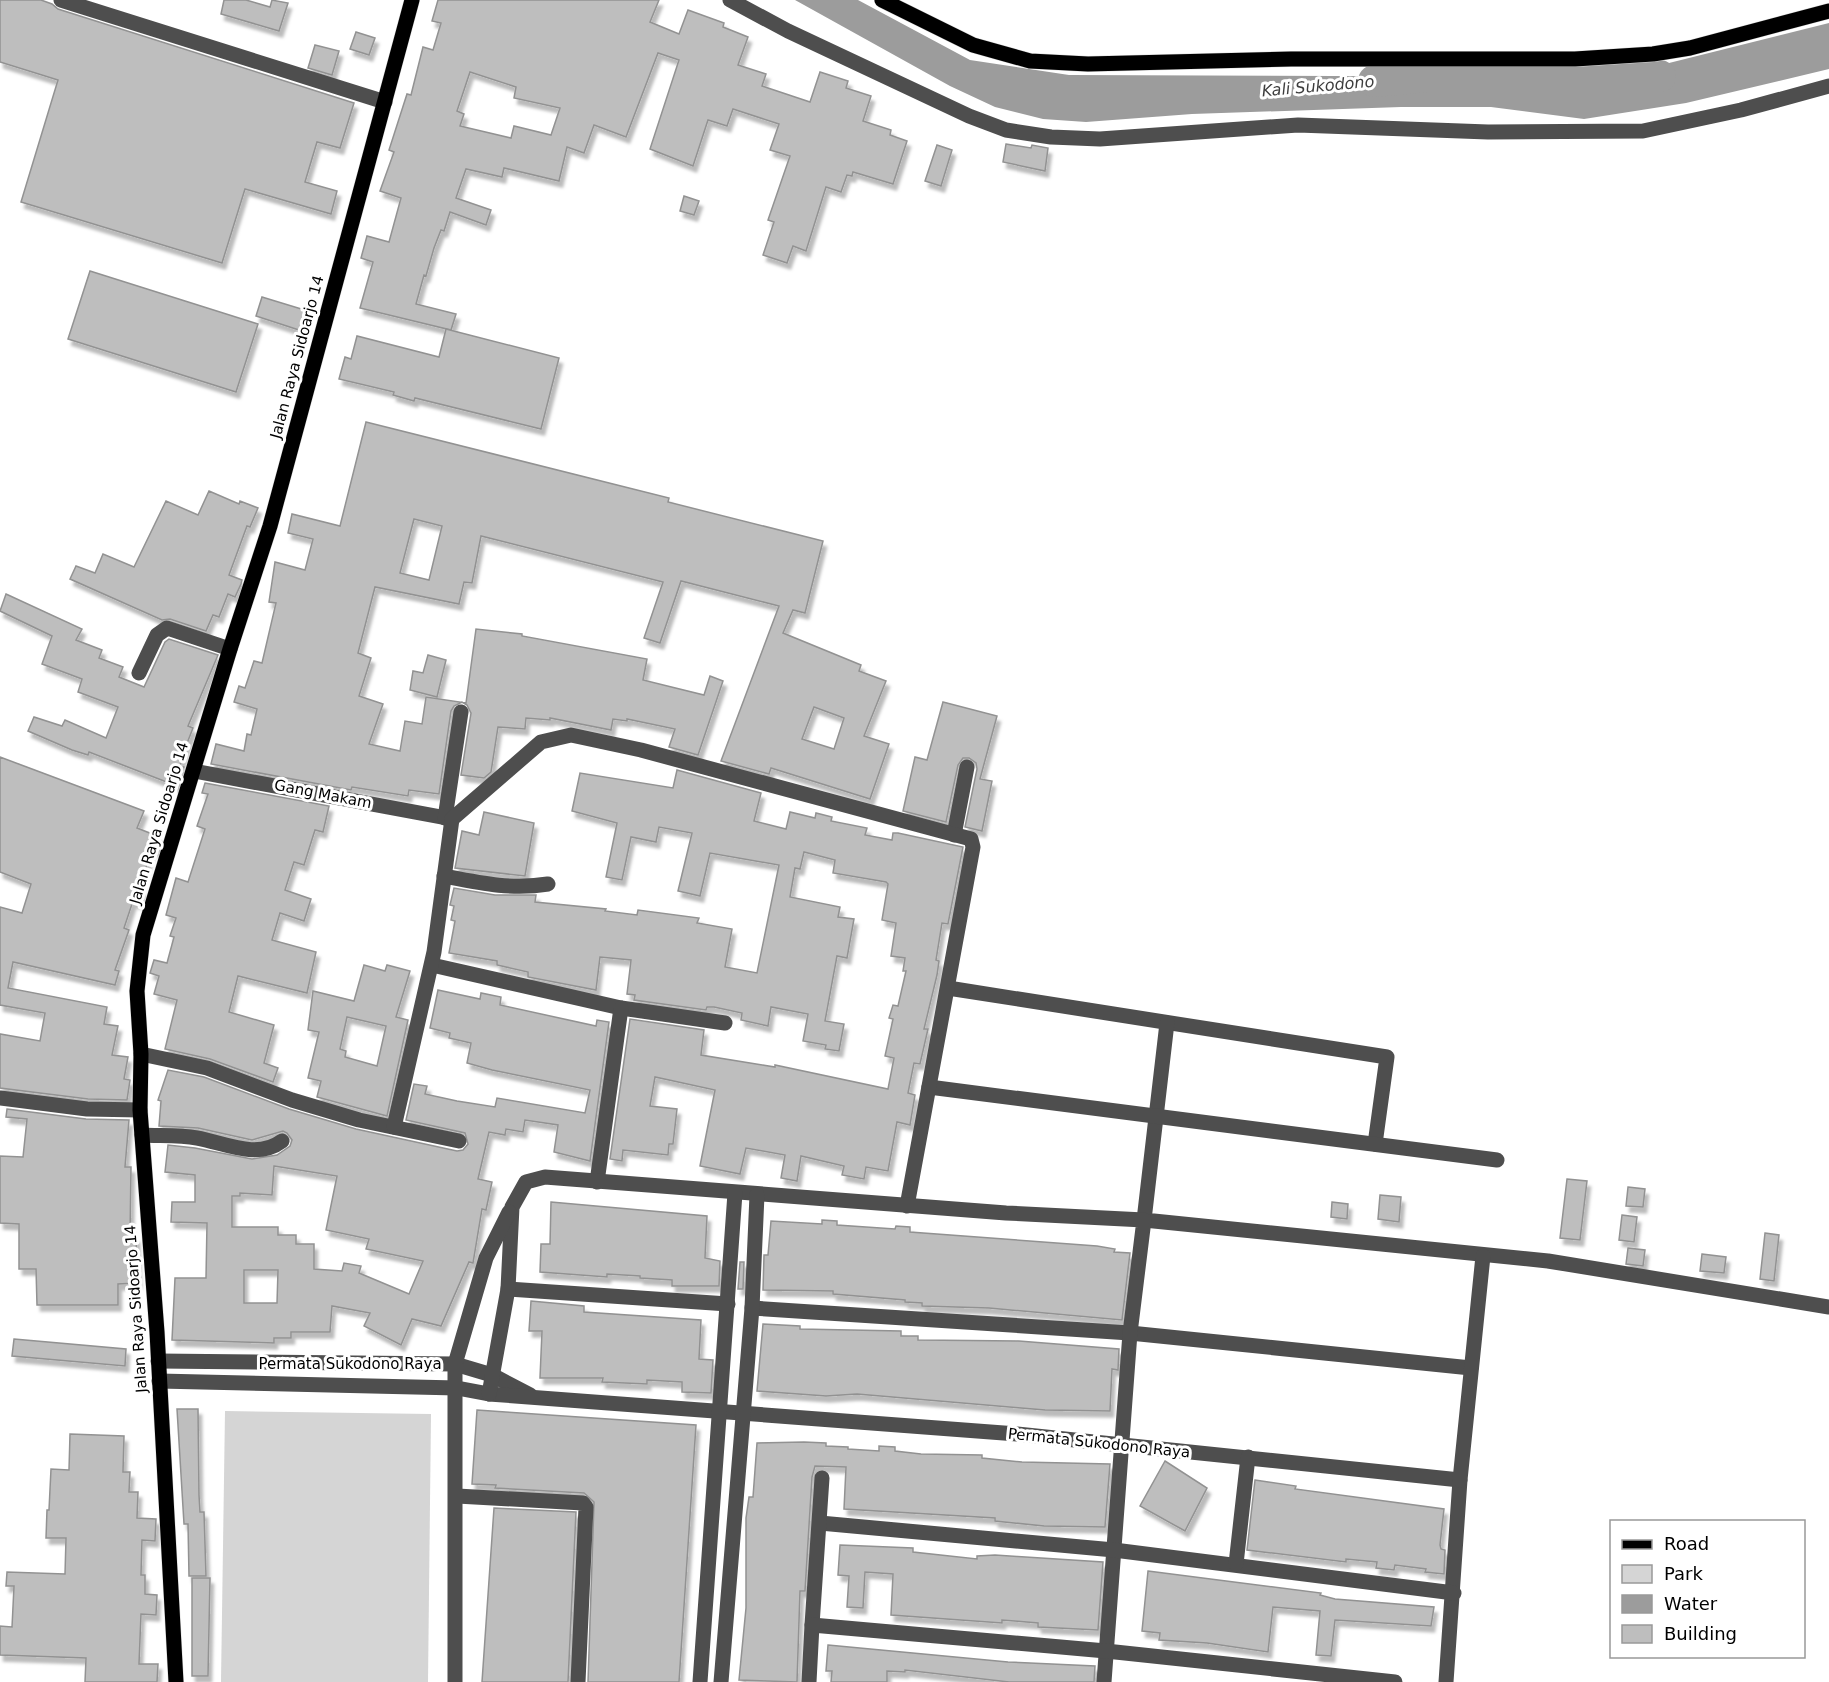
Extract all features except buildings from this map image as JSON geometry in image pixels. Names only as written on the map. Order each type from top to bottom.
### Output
[{"type":"main road","name":"Jalan Raya Sidoarjo 14","points":[[176,1682],[158,1361],[140,1110],[141,1054],[137,991],[143,935],[270,526],[412,0]]},
{"type":"main road","points":[[882,0],[973,45],[1030,61],[1088,64],[1291,58],[1575,59],[1653,54],[1690,48],[1829,10]]},
{"type":"street","points":[[61,0],[385,102]]},
{"type":"street","points":[[730,0],[788,32],[969,116],[1006,129],[1051,137],[1100,139],[1298,125],[1488,132],[1643,131],[1741,110],[1829,87]]},
{"type":"street","points":[[139,673],[157,635],[167,628],[230,649]]},
{"type":"street","points":[[394,1127],[432,965],[461,712]]},
{"type":"street","points":[[449,818],[541,742],[571,735],[641,750],[971,839],[973,847],[907,1206]]},
{"type":"street","points":[[954,835],[967,767]]},
{"type":"street","name":"Gang Makam","points":[[194,771],[449,818]]},
{"type":"street","points":[[444,876],[491,886],[524,888],[548,884]]},
{"type":"street","points":[[432,965],[621,1008],[725,1023]]},
{"type":"street","points":[[948,988],[1387,1057],[1375,1144]]},
{"type":"street","points":[[597,1182],[621,1008]]},
{"type":"street","points":[[1104,1682],[1130,1333],[1167,1023]]},
{"type":"street","points":[[141,1054],[207,1068],[291,1100],[394,1127],[459,1141]]},
{"type":"street","points":[[929,1087],[1497,1160]]},
{"type":"street","points":[[0,1098],[87,1109],[140,1110]]},
{"type":"street","points":[[142,1135],[196,1138],[240,1149],[272,1148],[282,1141]]},
{"type":"street","points":[[455,1682],[457,1388],[455,1364],[486,1258],[526,1182],[545,1178],[907,1206],[1144,1220],[1568,1264],[1829,1307]]},
{"type":"street","points":[[700,1682],[722,1414],[735,1193]]},
{"type":"street","points":[[721,1682],[752,1308],[757,1195]]},
{"type":"street","points":[[489,1394],[508,1289],[512,1207]]},
{"type":"street","points":[[1446,1682],[1454,1593],[1460,1480],[1483,1256]]},
{"type":"street","points":[[508,1289],[728,1304]]},
{"type":"street","points":[[752,1308],[1130,1333],[1471,1368]]},
{"type":"street","name":"Permata Sukodono Raya","points":[[158,1361],[455,1364],[492,1375],[535,1398]]},
{"type":"street","points":[[333,1364],[333,1386]]},
{"type":"street","name":"Permata Sukodono Raya","points":[[159,1382],[457,1388],[489,1394],[743,1416],[1017,1434],[1460,1480]]},
{"type":"street","points":[[1236,1564],[1248,1457]]},
{"type":"street","points":[[809,1682],[822,1478]]},
{"type":"street","points":[[457,1496],[583,1503],[586,1507],[578,1682]]},
{"type":"street","points":[[820,1523],[1114,1550],[1454,1593]]},
{"type":"street","points":[[812,1625],[1106,1651],[1395,1682]]},
{"type":"green space","points":[[225,1411],[431,1414],[428,1682],[221,1682]]},
{"type":"water","points":[[795,0],[858,0],[970,60],[1069,75],[1613,77],[1829,23],[1829,69],[1686,103],[1584,119],[1491,107],[1401,107],[1192,114],[1086,122],[1043,119],[995,107],[950,86]]},
{"type":"waterway","name":"Kali Sukodono","points":[[1374,81],[1427,76],[1660,76]]}]
